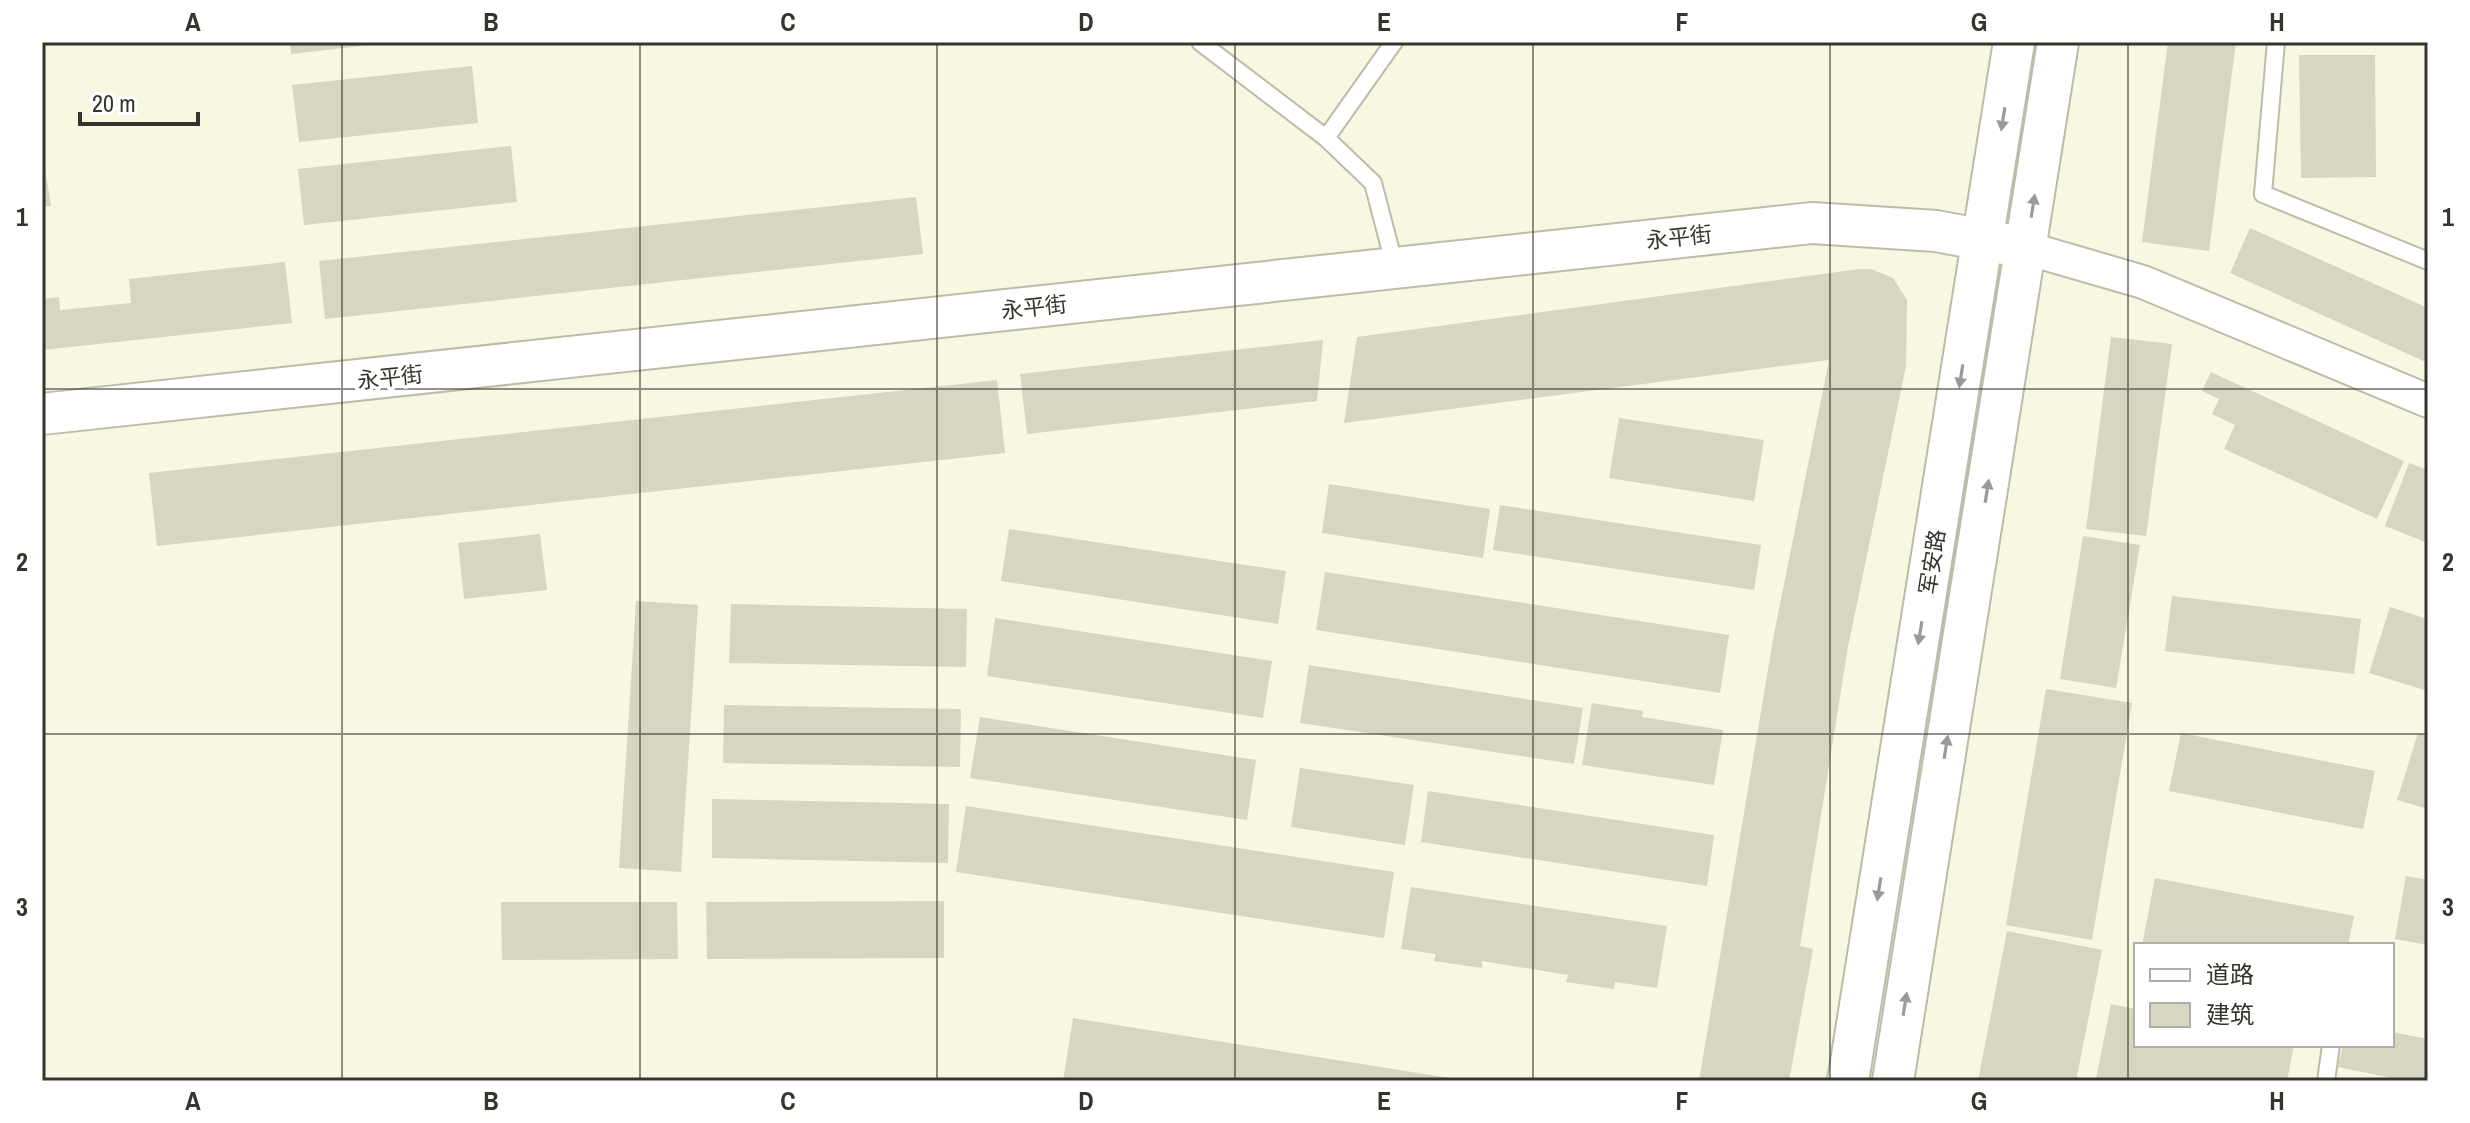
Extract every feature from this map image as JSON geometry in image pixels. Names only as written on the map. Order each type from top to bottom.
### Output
[{"type":"street","name":"军安路","points":[[1848,1081],[2014,42]]},
{"type":"street","name":"军安路","points":[[1893,1081],[2058,42]]},
{"type":"street","name":"永平街","points":[[42,414],[1812,223],[1874,225],[1983,239],[2026,248]]},
{"type":"street","points":[[2026,248],[2143,282],[2428,401]]},
{"type":"lane","points":[[1200,42],[1326,138],[1373,183],[1395,268]]},
{"type":"lane","points":[[1326,138],[1394,42]]},
{"type":"lane","points":[[2276,42],[2263,194],[2428,261]]},
{"type":"lane","points":[[2326,1081],[2331,1047]]},
{"type":"building","points":[[290,42],[379,42],[379,44],[291,54]]},
{"type":"building","points":[[2168,42],[2236,42],[2209,251],[2142,242]]},
{"type":"building","points":[[2299,55],[2375,55],[2376,177],[2301,178]]},
{"type":"building","points":[[472,66],[478,123],[299,142],[292,85]]},
{"type":"building","points":[[511,146],[517,202],[304,225],[298,169]]},
{"type":"building","points":[[42,150],[51,206],[42,207]]},
{"type":"building","points":[[916,197],[923,254],[325,319],[319,261]]},
{"type":"building","points":[[2250,228],[2428,308],[2428,363],[2230,273]]},
{"type":"building","points":[[285,262],[292,323],[42,350],[42,299],[59,297],[60,310],[131,303],[129,279]]},
{"type":"building","points":[[1871,269],[1893,278],[1907,300],[1906,366],[1848,647],[1800,946],[1813,949],[1789,1081],[1699,1081],[1774,634],[1829,360],[1344,423],[1357,337]]},
{"type":"building","points":[[2111,337],[2172,344],[2146,536],[2086,529]]},
{"type":"building","points":[[1323,340],[1317,401],[1027,434],[1020,374]]},
{"type":"building","points":[[2211,372],[2404,461],[2377,519],[2224,449],[2235,425],[2212,414],[2219,399],[2202,391]]},
{"type":"building","points":[[997,380],[1005,453],[157,546],[149,473]]},
{"type":"building","points":[[1619,418],[1764,440],[1754,501],[1609,478]]},
{"type":"building","points":[[2409,463],[2428,470],[2428,543],[2385,526]]},
{"type":"building","points":[[1329,484],[1490,509],[1483,558],[1322,533]]},
{"type":"building","points":[[1500,505],[1761,545],[1754,590],[1493,550]]},
{"type":"building","points":[[1009,529],[1286,571],[1278,624],[1001,581]]},
{"type":"building","points":[[540,534],[547,590],[464,599],[458,543]]},
{"type":"building","points":[[2083,536],[2140,545],[2116,688],[2060,679]]},
{"type":"building","points":[[1325,572],[1729,635],[1720,693],[1316,630]]},
{"type":"building","points":[[2172,596],[2361,619],[2354,674],[2165,651]]},
{"type":"building","points":[[636,601],[698,605],[681,872],[619,868]]},
{"type":"building","points":[[731,604],[967,609],[966,667],[729,663]]},
{"type":"building","points":[[2390,607],[2428,619],[2428,691],[2369,673]]},
{"type":"building","points":[[995,618],[1272,661],[1263,718],[987,676]]},
{"type":"building","points":[[1309,665],[1583,708],[1574,764],[1300,723]]},
{"type":"building","points":[[2046,689],[2132,703],[2092,940],[2006,925]]},
{"type":"building","points":[[1592,703],[1643,711],[1642,717],[1723,730],[1714,785],[1582,765]]},
{"type":"building","points":[[724,705],[961,709],[960,767],[723,763]]},
{"type":"building","points":[[980,717],[1256,760],[1247,820],[970,778]]},
{"type":"building","points":[[2181,733],[2375,771],[2363,829],[2169,791]]},
{"type":"building","points":[[2418,733],[2428,736],[2428,809],[2397,800]]},
{"type":"building","points":[[1300,768],[1414,785],[1405,845],[1291,827]]},
{"type":"building","points":[[1428,791],[1714,835],[1707,886],[1421,842]]},
{"type":"building","points":[[712,799],[949,804],[948,863],[712,858]]},
{"type":"building","points":[[966,806],[1394,872],[1384,938],[956,872]]},
{"type":"building","points":[[2406,876],[2428,880],[2428,945],[2395,939]]},
{"type":"building","points":[[2155,878],[2354,916],[2348,943],[2142,943]]},
{"type":"building","points":[[1411,887],[1667,926],[1657,988],[1615,982],[1614,989],[1566,982],[1568,975],[1482,961],[1482,968],[1434,961],[1436,954],[1401,949]]},
{"type":"building","points":[[944,901],[944,958],[707,959],[706,902]]},
{"type":"building","points":[[501,902],[677,902],[678,959],[502,960]]},
{"type":"building","points":[[2007,931],[2102,950],[2076,1081],[1978,1081]]},
{"type":"building","points":[[2111,1004],[2134,1009],[2134,1047],[2294,1047],[2287,1081],[2096,1079]]},
{"type":"building","points":[[1073,1018],[1456,1079],[1456,1081],[1063,1081]]},
{"type":"building","points":[[2394,1032],[2428,1039],[2428,1081],[2406,1081],[2338,1067],[2343,1047],[2394,1047]]}]
